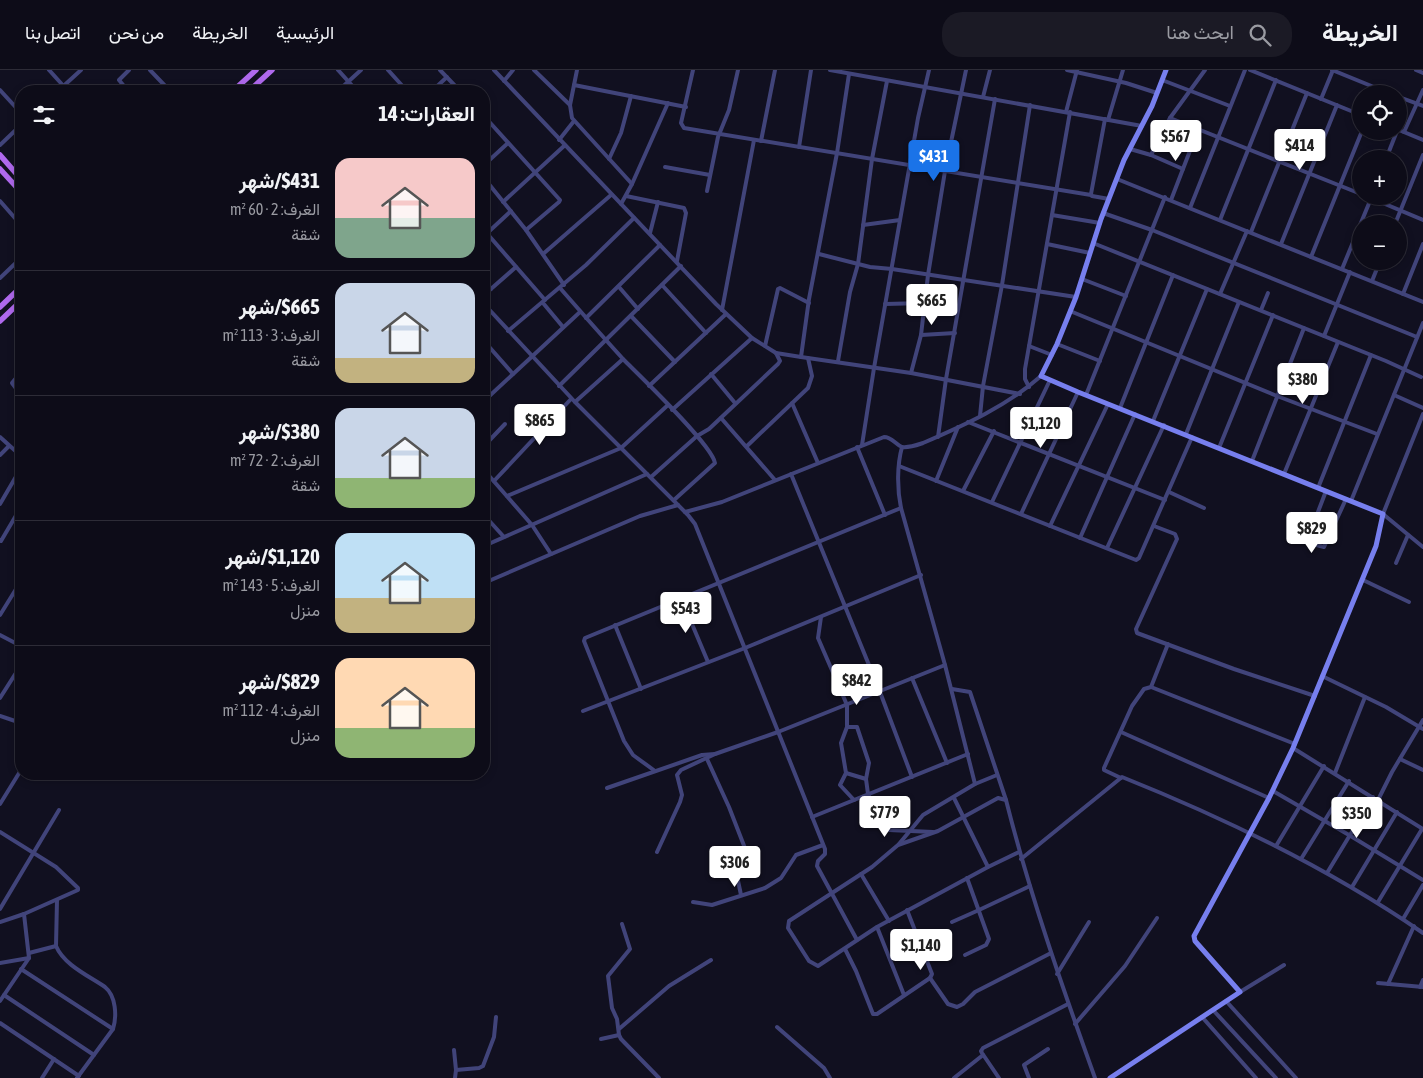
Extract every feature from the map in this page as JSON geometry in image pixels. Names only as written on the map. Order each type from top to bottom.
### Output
[{"type":"main road","points":[[240,85],[256,70]]},
{"type":"main road","points":[[256,85],[269,71]]},
{"type":"main road","points":[[0,155],[15,172]]},
{"type":"main road","points":[[0,169],[14,184]]},
{"type":"main road","points":[[0,307],[15,293]]},
{"type":"main road","points":[[0,321],[15,307]]},
{"type":"street","points":[[49,70],[62,85]]},
{"type":"street","points":[[64,85],[81,70]]},
{"type":"street","points":[[123,85],[119,80],[129,70]]},
{"type":"street","points":[[150,70],[164,85]]},
{"type":"street","points":[[338,70],[352,85]]},
{"type":"street","points":[[344,85],[361,70]]},
{"type":"street","points":[[388,70],[402,85]]},
{"type":"street","points":[[440,70],[454,85]]},
{"type":"street","points":[[494,70],[564,146],[650,233],[722,310],[752,338],[776,353],[911,373],[1020,394]]},
{"type":"street","points":[[504,81],[513,70]]},
{"type":"street","points":[[534,70],[570,105]]},
{"type":"street","points":[[577,70],[570,113],[574,121],[632,184]]},
{"type":"street","points":[[693,70],[681,124],[682,127],[1109,199]]},
{"type":"street","points":[[707,191],[718,134],[729,110],[738,70]]},
{"type":"street","points":[[761,141],[775,70]]},
{"type":"street","points":[[798,147],[811,70]]},
{"type":"street","points":[[830,70],[1142,126]]},
{"type":"street","points":[[856,75],[858,70]]},
{"type":"street","points":[[862,445],[900,220],[924,87],[929,70]]},
{"type":"street","points":[[911,373],[921,335],[928,274],[945,171],[966,70]]},
{"type":"street","points":[[983,97],[990,70]]},
{"type":"street","points":[[1067,70],[1120,81],[1157,93]]},
{"type":"street","points":[[1092,195],[1107,119],[1124,70]]},
{"type":"street","points":[[685,512],[710,507],[862,445],[887,437],[902,446],[912,447],[938,437],[1020,394],[1041,376],[1057,344],[1076,297],[1103,213],[1166,70]]},
{"type":"street","points":[[1151,155],[1170,118],[1205,70]]},
{"type":"street","points":[[1190,208],[1245,70]]},
{"type":"street","points":[[1250,70],[1352,111]]},
{"type":"street","points":[[1320,98],[1333,70],[1369,85]]},
{"type":"street","points":[[1416,70],[1423,73]]},
{"type":"street","points":[[1028,387],[1025,379],[1025,369],[1068,112],[1077,71]]},
{"type":"street","points":[[800,357],[837,153],[849,74]]},
{"type":"street","points":[[438,85],[447,77]]},
{"type":"street","points":[[1162,80],[1230,106]]},
{"type":"street","points":[[1220,220],[1276,80]]},
{"type":"street","points":[[838,362],[850,292],[858,264],[872,159],[887,81]]},
{"type":"street","points":[[574,84],[686,107]]},
{"type":"street","points":[[0,90],[15,106]]},
{"type":"street","points":[[1407,126],[1423,90]]},
{"type":"street","points":[[1220,294],[1280,162],[1308,93]]},
{"type":"street","points":[[609,159],[624,124],[631,96]]},
{"type":"street","points":[[938,437],[946,379],[995,99]]},
{"type":"street","points":[[1407,100],[1423,106]]},
{"type":"street","points":[[621,204],[632,184],[668,103]]},
{"type":"street","points":[[1281,244],[1337,105]]},
{"type":"street","points":[[980,416],[983,386],[1002,285],[1030,106]]},
{"type":"street","points":[[1170,118],[1352,191]]},
{"type":"street","points":[[559,140],[574,121]]},
{"type":"street","points":[[490,123],[559,199],[526,230]]},
{"type":"street","points":[[1171,200],[1198,130]]},
{"type":"street","points":[[0,145],[15,131]]},
{"type":"street","points":[[1407,133],[1423,140]]},
{"type":"street","points":[[722,310],[754,140]]},
{"type":"street","points":[[1311,257],[1358,140]]},
{"type":"street","points":[[490,160],[508,143]]},
{"type":"street","points":[[504,202],[564,146]]},
{"type":"street","points":[[1130,149],[1151,155],[1183,169]]},
{"type":"street","points":[[1399,215],[1423,155]]},
{"type":"street","points":[[665,167],[710,175]]},
{"type":"street","points":[[1117,179],[1423,302]]},
{"type":"street","points":[[490,185],[526,230],[580,312],[697,436],[714,459],[715,463],[674,500]]},
{"type":"street","points":[[543,254],[611,195]]},
{"type":"street","points":[[626,196],[681,206],[685,210],[677,262]]},
{"type":"street","points":[[1086,395],[1165,197]]},
{"type":"street","points":[[0,201],[15,218]]},
{"type":"street","points":[[650,233],[658,202]]},
{"type":"street","points":[[1342,269],[1368,205]]},
{"type":"street","points":[[1388,205],[1423,220]]},
{"type":"street","points":[[490,229],[511,211]]},
{"type":"street","points":[[1103,213],[1152,230],[1417,338]]},
{"type":"street","points":[[1052,215],[1100,223]]},
{"type":"street","points":[[508,331],[586,266],[634,218]]},
{"type":"street","points":[[863,225],[900,220]]},
{"type":"street","points":[[490,238],[516,267],[563,327]]},
{"type":"street","points":[[1093,243],[1405,369],[1421,378]]},
{"type":"street","points":[[1047,244],[1090,252]]},
{"type":"street","points":[[1403,294],[1423,244]]},
{"type":"street","points":[[586,318],[660,245]]},
{"type":"street","points":[[819,254],[870,267],[892,268],[1076,297]]},
{"type":"street","points":[[0,278],[15,264]]},
{"type":"street","points":[[559,386],[681,266]]},
{"type":"street","points":[[491,289],[516,267]]},
{"type":"street","points":[[1372,281],[1376,270]]},
{"type":"street","points":[[1324,336],[1350,272]]},
{"type":"street","points":[[1120,408],[1174,275]]},
{"type":"street","points":[[1082,279],[1126,296]]},
{"type":"street","points":[[662,285],[706,333]]},
{"type":"street","points":[[618,287],[638,309]]},
{"type":"street","points":[[765,346],[778,289],[780,288],[809,303]]},
{"type":"street","points":[[1153,421],[1207,289]]},
{"type":"street","points":[[1261,310],[1268,293]]},
{"type":"street","points":[[1186,434],[1239,302]]},
{"type":"street","points":[[885,304],[925,303]]},
{"type":"street","points":[[490,311],[573,401],[692,519],[700,534],[826,852],[818,861],[817,866],[857,940]]},
{"type":"street","points":[[1070,311],[1278,396],[1377,434]]},
{"type":"street","points":[[490,395],[580,312]]},
{"type":"street","points":[[649,386],[726,314]]},
{"type":"street","points":[[1219,448],[1273,315]]},
{"type":"street","points":[[631,316],[675,362]]},
{"type":"street","points":[[1326,491],[1308,538],[1309,543],[1324,547],[1348,500],[1423,323]]},
{"type":"street","points":[[1252,462],[1304,328]]},
{"type":"street","points":[[921,335],[955,333]]},
{"type":"street","points":[[672,410],[752,338]]},
{"type":"street","points":[[1284,474],[1338,342]]},
{"type":"street","points":[[1057,344],[1100,361]]},
{"type":"street","points":[[1029,346],[1052,355]]},
{"type":"street","points":[[490,347],[513,374]]},
{"type":"street","points":[[490,543],[649,476],[697,436],[709,429],[778,364],[780,359],[776,353]]},
{"type":"street","points":[[1318,488],[1370,355]]},
{"type":"street","points":[[747,446],[808,388],[811,383],[811,371],[808,358]]},
{"type":"street","points":[[494,481],[573,401],[623,359]]},
{"type":"street","points":[[711,374],[735,403]]},
{"type":"street","points":[[1041,376],[1383,514],[1423,547]]},
{"type":"street","points":[[992,502],[1050,380]]},
{"type":"street","points":[[1021,514],[1078,392]]},
{"type":"street","points":[[1394,395],[1423,408]]},
{"type":"street","points":[[792,403],[818,463]]},
{"type":"street","points":[[1050,526],[1108,404]]},
{"type":"street","points":[[508,496],[621,448],[668,405]]},
{"type":"street","points":[[1080,538],[1134,414]]},
{"type":"street","points":[[1240,992],[1194,939],[1273,791],[1294,746],[1363,580],[1378,538],[1383,514],[1423,414]]},
{"type":"street","points":[[721,418],[747,446],[774,480]]},
{"type":"street","points":[[968,422],[1165,500]]},
{"type":"street","points":[[490,440],[505,424]]},
{"type":"street","points":[[1107,548],[1164,425]]},
{"type":"street","points":[[936,480],[958,427]]},
{"type":"street","points":[[964,491],[994,431]]},
{"type":"street","points":[[0,437],[15,451]]},
{"type":"street","points":[[899,466],[1138,560],[1192,437]]},
{"type":"street","points":[[0,455],[9,446]]},
{"type":"street","points":[[902,446],[899,457],[898,495],[952,689],[975,784]]},
{"type":"street","points":[[857,447],[885,515]]},
{"type":"street","points":[[791,474],[880,692],[912,776]]},
{"type":"street","points":[[490,477],[532,525],[551,554]]},
{"type":"street","points":[[0,504],[15,478]]},
{"type":"street","points":[[1169,492],[1204,508]]},
{"type":"street","points":[[490,579],[640,516],[678,506]]},
{"type":"street","points":[[655,771],[640,761],[628,748],[584,640],[586,637],[901,508]]},
{"type":"street","points":[[0,541],[15,517]]},
{"type":"street","points":[[490,522],[504,537]]},
{"type":"street","points":[[1154,526],[1174,534],[1177,539],[1136,631],[1137,633],[1234,669],[1315,696]]},
{"type":"street","points":[[1396,563],[1408,535]]},
{"type":"street","points":[[583,711],[744,648],[921,575]]},
{"type":"street","points":[[1363,580],[1409,602]]},
{"type":"street","points":[[0,615],[15,591]]},
{"type":"street","points":[[681,598],[708,662]]},
{"type":"street","points":[[821,617],[818,638],[847,705],[847,727],[841,743],[846,773],[840,785],[854,800]]},
{"type":"street","points":[[616,625],[641,688]]},
{"type":"street","points":[[0,635],[15,643]]},
{"type":"street","points":[[1168,644],[1151,687],[1141,692],[1132,706],[1104,769],[1276,846],[1378,902],[1423,932]]},
{"type":"street","points":[[657,852],[680,802],[682,794],[677,774],[682,770],[715,754],[778,732],[945,665]]},
{"type":"street","points":[[0,698],[15,674]]},
{"type":"street","points":[[1322,676],[1386,707],[1421,728]]},
{"type":"street","points":[[912,678],[947,763]]},
{"type":"street","points":[[1151,687],[1294,746],[1423,829],[1378,902]]},
{"type":"street","points":[[952,689],[970,692],[1006,800],[1021,859],[1057,974],[1095,1078]]},
{"type":"street","points":[[1335,773],[1365,697]]},
{"type":"street","points":[[0,716],[15,721]]},
{"type":"street","points":[[1378,800],[1392,772],[1421,728],[1423,720]]},
{"type":"street","points":[[847,727],[856,727],[865,748],[869,763],[866,779],[868,794],[881,825],[889,830],[934,832]]},
{"type":"street","points":[[1121,732],[1269,798]]},
{"type":"street","points":[[608,788],[702,755],[715,754]]},
{"type":"street","points":[[812,817],[968,754]]},
{"type":"street","points":[[707,759],[729,807],[748,856],[747,861],[737,876],[741,895]]},
{"type":"street","points":[[1400,760],[1423,770]]},
{"type":"street","points":[[1276,846],[1324,766]]},
{"type":"street","points":[[846,773],[866,779]]},
{"type":"street","points":[[997,775],[975,784],[922,815],[898,845],[876,864],[789,921],[788,928],[808,961],[818,966],[877,927],[1019,852]]},
{"type":"street","points":[[1021,859],[1121,778]]},
{"type":"street","points":[[0,804],[15,780]]},
{"type":"street","points":[[1301,859],[1348,781]]},
{"type":"street","points":[[1273,791],[1423,880]]},
{"type":"street","points":[[1327,873],[1373,796]]},
{"type":"street","points":[[954,798],[988,867]]},
{"type":"street","points":[[898,845],[934,832],[998,798],[1006,800]]},
{"type":"street","points":[[0,909],[59,810]]},
{"type":"street","points":[[1352,887],[1397,812]]},
{"type":"street","points":[[0,832],[56,867],[77,886],[78,890],[24,914],[0,922]]},
{"type":"street","points":[[693,902],[712,904],[774,884],[781,878],[796,855],[823,845]]},
{"type":"street","points":[[861,874],[889,921]]},
{"type":"street","points":[[965,955],[988,942],[989,939],[967,878]]},
{"type":"street","points":[[1403,919],[1423,885]]},
{"type":"street","points":[[952,922],[1030,886]]},
{"type":"street","points":[[0,1023],[78,1077],[113,1029],[115,1020],[110,990],[67,961],[59,953],[56,946],[57,900]]},
{"type":"street","points":[[845,949],[874,1014],[877,1014],[930,978],[932,974],[907,910]]},
{"type":"street","points":[[0,1001],[29,956],[24,914]]},
{"type":"street","points":[[1075,1024],[1125,966],[1156,918]]},
{"type":"street","points":[[1057,974],[1090,922]]},
{"type":"street","points":[[622,924],[630,949],[609,973],[608,979],[612,1008],[617,1019],[619,1035],[659,1078]]},
{"type":"street","points":[[1388,984],[1414,926]]},
{"type":"street","points":[[877,927],[904,994]]},
{"type":"street","points":[[0,963],[29,956],[56,946]]},
{"type":"street","points":[[930,978],[948,1004],[957,1007],[964,1004],[975,992],[1051,953]]},
{"type":"street","points":[[619,1029],[669,986],[711,960]]},
{"type":"street","points":[[1110,1078],[1284,965]]},
{"type":"street","points":[[21,969],[113,1029]]},
{"type":"street","points":[[1378,984],[1421,987],[1423,980]]},
{"type":"street","points":[[4,995],[94,1055]]},
{"type":"street","points":[[1226,1001],[1296,1078]]},
{"type":"street","points":[[999,1078],[983,1055],[981,1051],[983,1048],[1068,1004]]},
{"type":"street","points":[[1213,1010],[1276,1078]]},
{"type":"street","points":[[1202,1017],[1256,1078]]},
{"type":"street","points":[[456,1070],[483,1066],[494,1037],[496,1018]]},
{"type":"street","points":[[777,1027],[824,1068],[830,1078]]},
{"type":"street","points":[[601,1039],[619,1035]]},
{"type":"street","points":[[1029,1078],[1024,1065],[1048,1049]]},
{"type":"street","points":[[454,1050],[455,1078]]},
{"type":"street","points":[[954,1078],[983,1055]]},
{"type":"street","points":[[42,1078],[54,1059]]}]
